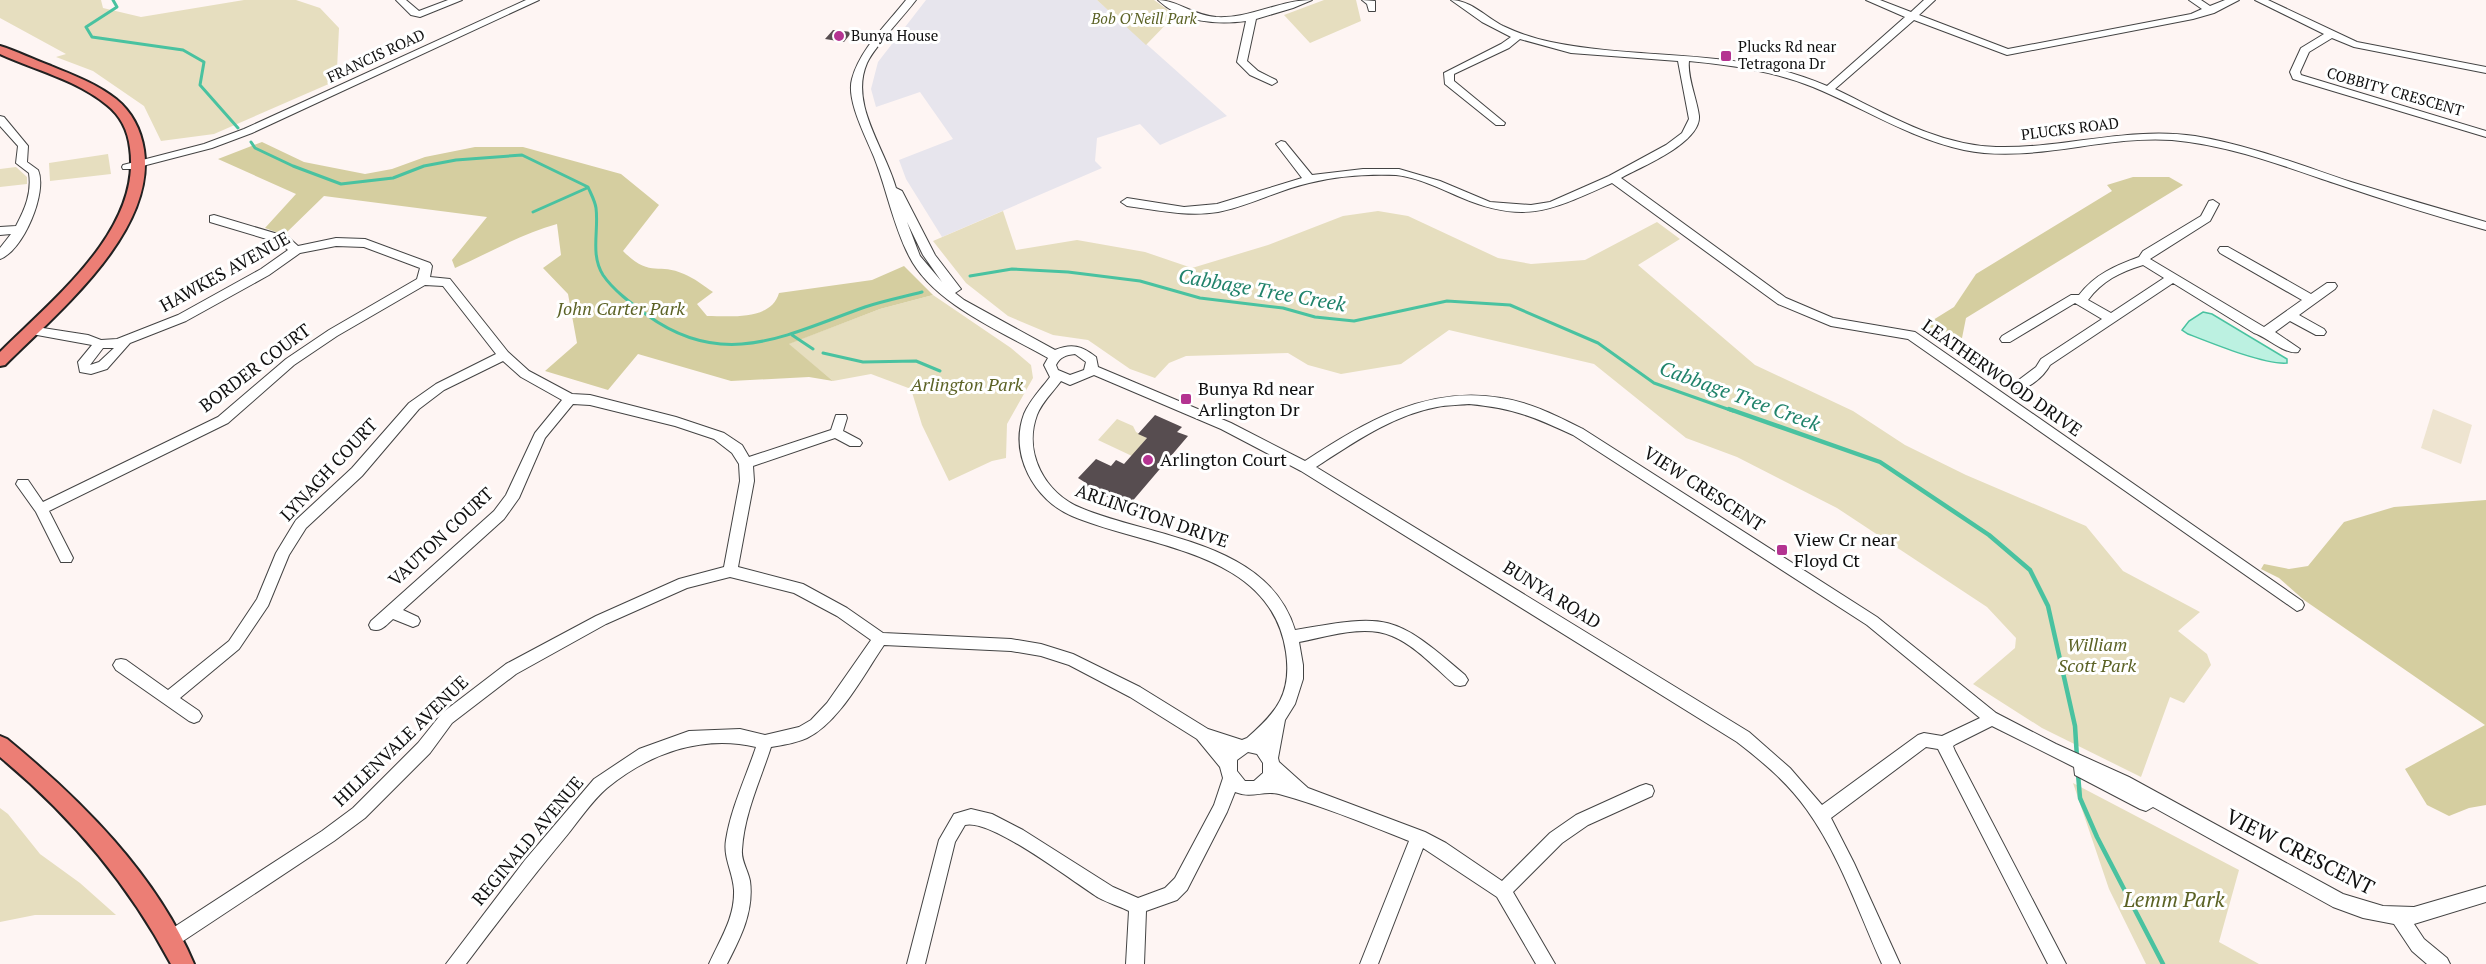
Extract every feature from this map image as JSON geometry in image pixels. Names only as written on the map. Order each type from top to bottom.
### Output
[{"type":"main road","points":[[0,50],[64,75],[98,94],[120,126],[133,162],[131,201],[108,244],[64,297],[0,361]]},
{"type":"main road","points":[[0,350],[60,290],[95,247],[117,208],[133,162]]},
{"type":"main road","points":[[0,745],[48,784],[104,843],[141,891],[171,939],[183,964]]},
{"type":"street","points":[[401,0],[414,13],[420,14],[457,0]]},
{"type":"street","name":"FRANCIS ROAD","points":[[133,162],[208,146],[534,0]]},
{"type":"street","points":[[911,0],[863,60],[856,82],[859,107],[888,179],[897,212],[922,268],[935,283],[960,303],[987,316],[1055,356]]},
{"type":"street","points":[[1163,0],[1178,10],[1206,18],[1251,19],[1307,0]]},
{"type":"street","name":"PLUCKS ROAD","points":[[1456,0],[1491,24],[1518,36],[1571,49],[1682,58],[1762,68],[1828,90],[1897,125],[1953,144],[2028,152],[2138,136],[2200,140],[2283,162],[2486,226]]},
{"type":"street","points":[[1871,0],[2007,52],[2211,11],[2234,0]]},
{"type":"street","points":[[1828,90],[1930,0]]},
{"type":"street","points":[[2194,0],[2211,11]]},
{"type":"street","points":[[2260,0],[2331,34],[2363,46],[2486,70]]},
{"type":"street","points":[[1251,19],[1242,62],[1254,73],[1272,82]]},
{"type":"street","name":"COBBITY CRESCENT","points":[[2331,34],[2302,53],[2294,77],[2486,134]]},
{"type":"street","points":[[1500,123],[1449,82],[1449,73],[1505,46],[1518,36]]},
{"type":"street","points":[[1127,202],[1184,211],[1218,208],[1309,179],[1363,172],[1399,172],[1436,183],[1488,205],[1531,209],[1566,201],[1671,147],[1686,135],[1694,119],[1682,58]]},
{"type":"street","points":[[0,119],[23,146],[21,163],[35,175],[32,203],[19,230],[0,255]]},
{"type":"street","points":[[1281,144],[1309,179]]},
{"type":"street","name":"LEATHERWOOD DRIVE","points":[[1613,178],[1782,301],[1808,315],[1856,329],[1911,335],[2297,605]]},
{"type":"street","points":[[2081,300],[2093,285],[2117,269],[2144,260],[2147,254],[2206,218],[2213,204]]},
{"type":"street","points":[[214,219],[284,240],[296,250]]},
{"type":"street","points":[[0,231],[19,230]]},
{"type":"street","name":"HAWKES AVENUE","points":[[30,330],[88,339],[100,344],[126,340],[182,318],[265,272],[296,250],[336,242],[365,243],[426,266],[423,281]]},
{"type":"street","points":[[2224,249],[2311,300]]},
{"type":"street","points":[[2144,260],[2171,279],[2294,349]]},
{"type":"street","points":[[2020,385],[2041,370],[2045,362],[2171,279]]},
{"type":"street","points":[[423,281],[446,282],[504,356],[525,374],[570,399],[590,400],[628,409],[719,436],[737,449],[746,463],[747,481],[730,571]]},
{"type":"street","name":"BORDER COURT","points":[[40,509],[223,420],[290,362],[333,333],[423,281]]},
{"type":"street","points":[[2266,332],[2331,286]]},
{"type":"street","points":[[2006,339],[2068,300],[2081,300],[2112,319]]},
{"type":"street","points":[[2290,315],[2320,332]]},
{"type":"street","points":[[100,344],[84,362],[84,369],[91,370],[103,366],[126,340]]},
{"type":"street","points":[[1066,351],[1085,352],[1092,360],[1092,369],[1077,379],[1057,377],[1050,365],[1055,356],[1066,351]]},
{"type":"street","name":"LYNAGH COURT","points":[[169,698],[234,645],[263,602],[283,553],[301,524],[357,472],[414,406],[440,387],[504,356]]},
{"type":"street","name":"BUNYA ROAD","points":[[1092,369],[1226,426],[1306,467],[1726,726],[1767,756],[1820,816],[1891,964]]},
{"type":"street","name":"ARLINGTON DRIVE","points":[[1057,377],[1030,414],[1026,431],[1025,450],[1033,473],[1041,485],[1063,506],[1076,512],[1209,553],[1241,569],[1278,607],[1291,637],[1295,659],[1295,683],[1288,705],[1278,721],[1246,746]]},
{"type":"street","name":"VIEW CRESCENT","points":[[1306,467],[1401,411],[1426,402],[1483,398],[1541,413],[1578,432],[1872,621],[1991,718],[2099,775],[2168,815],[2198,826],[2339,901],[2375,915],[2400,918],[2419,916],[2486,894]]},
{"type":"street","name":"VAUTON COURT","points":[[375,625],[499,515],[512,498],[540,436],[570,399]]},
{"type":"street","points":[[836,434],[841,418]]},
{"type":"street","points":[[746,463],[836,434],[855,443]]},
{"type":"street","points":[[23,484],[40,509],[66,558]]},
{"type":"street","name":"HILLENVALE AVENUE","points":[[171,939],[328,836],[358,813],[424,748],[447,718],[511,669],[611,615],[684,584],[730,571],[798,588],[842,612],[880,639]]},
{"type":"street","name":"VAUTON COURT","points":[[391,610],[413,621]]},
{"type":"street","points":[[1291,637],[1367,625],[1390,628],[1405,636],[1460,680]]},
{"type":"street","points":[[880,639],[1011,645],[1041,650],[1073,660],[1135,692],[1203,734],[1258,747],[1306,794]]},
{"type":"street","name":"REGINALD AVENUE","points":[[455,964],[469,943],[585,799],[616,772],[645,754],[689,738],[741,736],[765,742],[802,733],[816,725],[832,708],[880,639]]},
{"type":"street","points":[[121,665],[194,716]]},
{"type":"street","points":[[1820,816],[1924,740],[1945,742],[1951,737],[1984,725],[1991,718]]},
{"type":"street","name":"ARLINGTON DRIVE","points":[[1272,762],[1278,721]]},
{"type":"street","points":[[1203,734],[1234,776],[1306,794],[1419,837],[1503,891],[1546,964]]},
{"type":"street","points":[[718,964],[739,924],[744,906],[741,876],[733,855],[737,831],[765,742]]},
{"type":"street","points":[[1945,742],[1947,753],[2057,964]]},
{"type":"street","points":[[916,964],[949,834],[960,819],[970,816],[986,819],[1017,835],[1107,893],[1138,906],[1171,894],[1181,884],[1221,807],[1234,776],[1232,753],[1246,746]]},
{"type":"street","points":[[1264,783],[1272,762]]},
{"type":"street","points":[[1503,891],[1556,838],[1574,826],[1646,791]]},
{"type":"street","points":[[1369,964],[1419,837]]},
{"type":"street","points":[[1135,964],[1138,906]]},
{"type":"street","points":[[2400,918],[2418,945],[2441,964]]},
{"type":"shaded area","points":[[926,0],[1097,0],[1227,116],[1160,145],[1140,124],[1097,138],[1095,161],[1102,168],[942,237],[906,179],[899,160],[953,139],[920,92],[876,107],[871,89],[878,62]]},
{"type":"shaded area","points":[[2203,312],[2212,314],[2287,359],[2287,363],[2265,361],[2238,353],[2182,330],[2189,321]]},
{"type":"shaded area","points":[[2433,409],[2472,425],[2461,464],[2421,448]]},
{"type":"green space","points":[[0,0],[101,0],[103,8],[141,17],[244,0],[296,0],[320,8],[339,28],[337,69],[347,76],[214,134],[161,141],[144,106],[93,71],[56,57],[66,54],[0,18]]},
{"type":"green space","name":"Bob O'Neill Park","points":[[1097,0],[1154,0],[1175,15],[1146,45]]},
{"type":"green space","points":[[1324,0],[1356,0],[1361,21],[1310,43],[1284,15]]},
{"type":"green space","name":"John Carter Park","points":[[262,142],[304,162],[365,174],[392,169],[425,157],[475,147],[523,147],[621,174],[659,205],[623,251],[641,265],[684,274],[713,292],[697,304],[707,316],[759,313],[775,302],[779,293],[872,280],[904,266],[933,295],[880,309],[789,344],[833,381],[809,377],[731,381],[638,354],[608,390],[545,371],[577,343],[568,294],[543,268],[561,255],[557,224],[519,238],[455,268],[452,260],[487,217],[324,196],[284,235],[265,228],[296,194],[218,159]]},
{"type":"green space","points":[[108,154],[111,174],[50,181],[49,163]]},
{"type":"green space","points":[[16,167],[27,177],[27,184],[0,187],[0,169]]},
{"type":"green space","points":[[2133,177],[2169,177],[2183,185],[1966,318],[1962,338],[1952,343],[1943,343],[1925,325],[1954,307],[1976,274],[2112,191],[2107,185]]},
{"type":"green space","name":"William Scott Park","points":[[1003,211],[1016,250],[1077,240],[1145,252],[1192,268],[1268,245],[1343,216],[1378,211],[1408,216],[1498,258],[1531,264],[1585,260],[1657,222],[1680,239],[1638,265],[1755,365],[1853,411],[1905,445],[1966,475],[2086,526],[2123,571],[2200,612],[2178,631],[2207,654],[2211,665],[2184,703],[2170,697],[2141,777],[2042,728],[1973,684],[2015,648],[2016,638],[1987,607],[1837,508],[1737,457],[1686,438],[1594,364],[1449,330],[1401,364],[1341,374],[1308,365],[1288,353],[1186,356],[1169,363],[1155,378],[1130,369],[1088,340],[1053,335],[1008,316],[966,283],[933,241]]},
{"type":"green space","name":"Arlington Park","points":[[933,295],[1011,348],[1031,365],[1033,378],[1007,424],[1006,458],[992,461],[949,481],[922,425],[911,389],[871,374],[833,381],[788,344],[880,309]]},
{"type":"green space","points":[[1117,419],[1133,426],[1136,432],[1147,438],[1132,456],[1098,440]]},
{"type":"green space","points":[[2486,500],[2486,805],[2469,808],[2449,816],[2427,805],[2405,769],[2485,725],[2304,600],[2279,578],[2261,569],[2264,564],[2289,569],[2308,566],[2344,522],[2394,507]]},
{"type":"green space","name":"Lemm Park","points":[[2073,783],[2239,870],[2219,942],[2259,964],[2146,964],[2109,889]]},
{"type":"green space","points":[[0,808],[8,814],[40,854],[80,883],[116,915],[35,915],[0,922]]},
{"type":"building","name":"Bunya House","points":[[833,30],[852,32],[844,42],[825,39]]},
{"type":"building","name":"Arlington Court","points":[[1155,415],[1182,427],[1177,432],[1188,436],[1130,504],[1125,501],[1122,504],[1084,485],[1086,483],[1078,478],[1096,459],[1111,466],[1116,460],[1124,464],[1147,438],[1138,434]]},
{"type":"waterway","name":"Cabbage Tree Creek","points":[[113,0],[117,7],[86,27],[92,37],[183,50],[204,62],[200,85],[238,128]]},
{"type":"waterway","name":"Cabbage Tree Creek","points":[[251,142],[255,148],[293,166],[341,184],[393,178],[424,166],[456,160],[522,155],[588,187],[596,208],[597,259],[603,275],[612,286],[647,315],[675,332],[702,341],[729,344],[782,337],[865,307],[922,292]]},
{"type":"waterway","points":[[533,212],[587,188]]},
{"type":"waterway","name":"Cabbage Tree Creek","points":[[970,276],[1012,269],[1068,272],[1140,281],[1200,298],[1283,308],[1315,317],[1354,321],[1447,301],[1510,305],[1598,343],[1654,383],[1733,411]]},
{"type":"waterway","points":[[792,335],[813,349]]},
{"type":"waterway","points":[[823,353],[863,362],[916,361],[940,371]]},
{"type":"waterway","name":"Cabbage Tree Creek","points":[[1729,409],[1880,462],[1989,535],[2030,570],[2048,606],[2075,726],[2077,758]]},
{"type":"waterway","name":"Cabbage Tree Creek","points":[[2078,774],[2080,798],[2097,837],[2163,964]]},
{"type":"place","name":"Bunya House","points":[[839,36]]},
{"type":"place","name":"Plucks Rd near Tetragona Dr","points":[[1726,56]]},
{"type":"place","name":"Bunya Rd near Arlington Dr","points":[[1186,399]]},
{"type":"place","name":"Arlington Court","points":[[1148,460]]},
{"type":"place","name":"View Cr near Floyd Ct","points":[[1782,550]]}]
